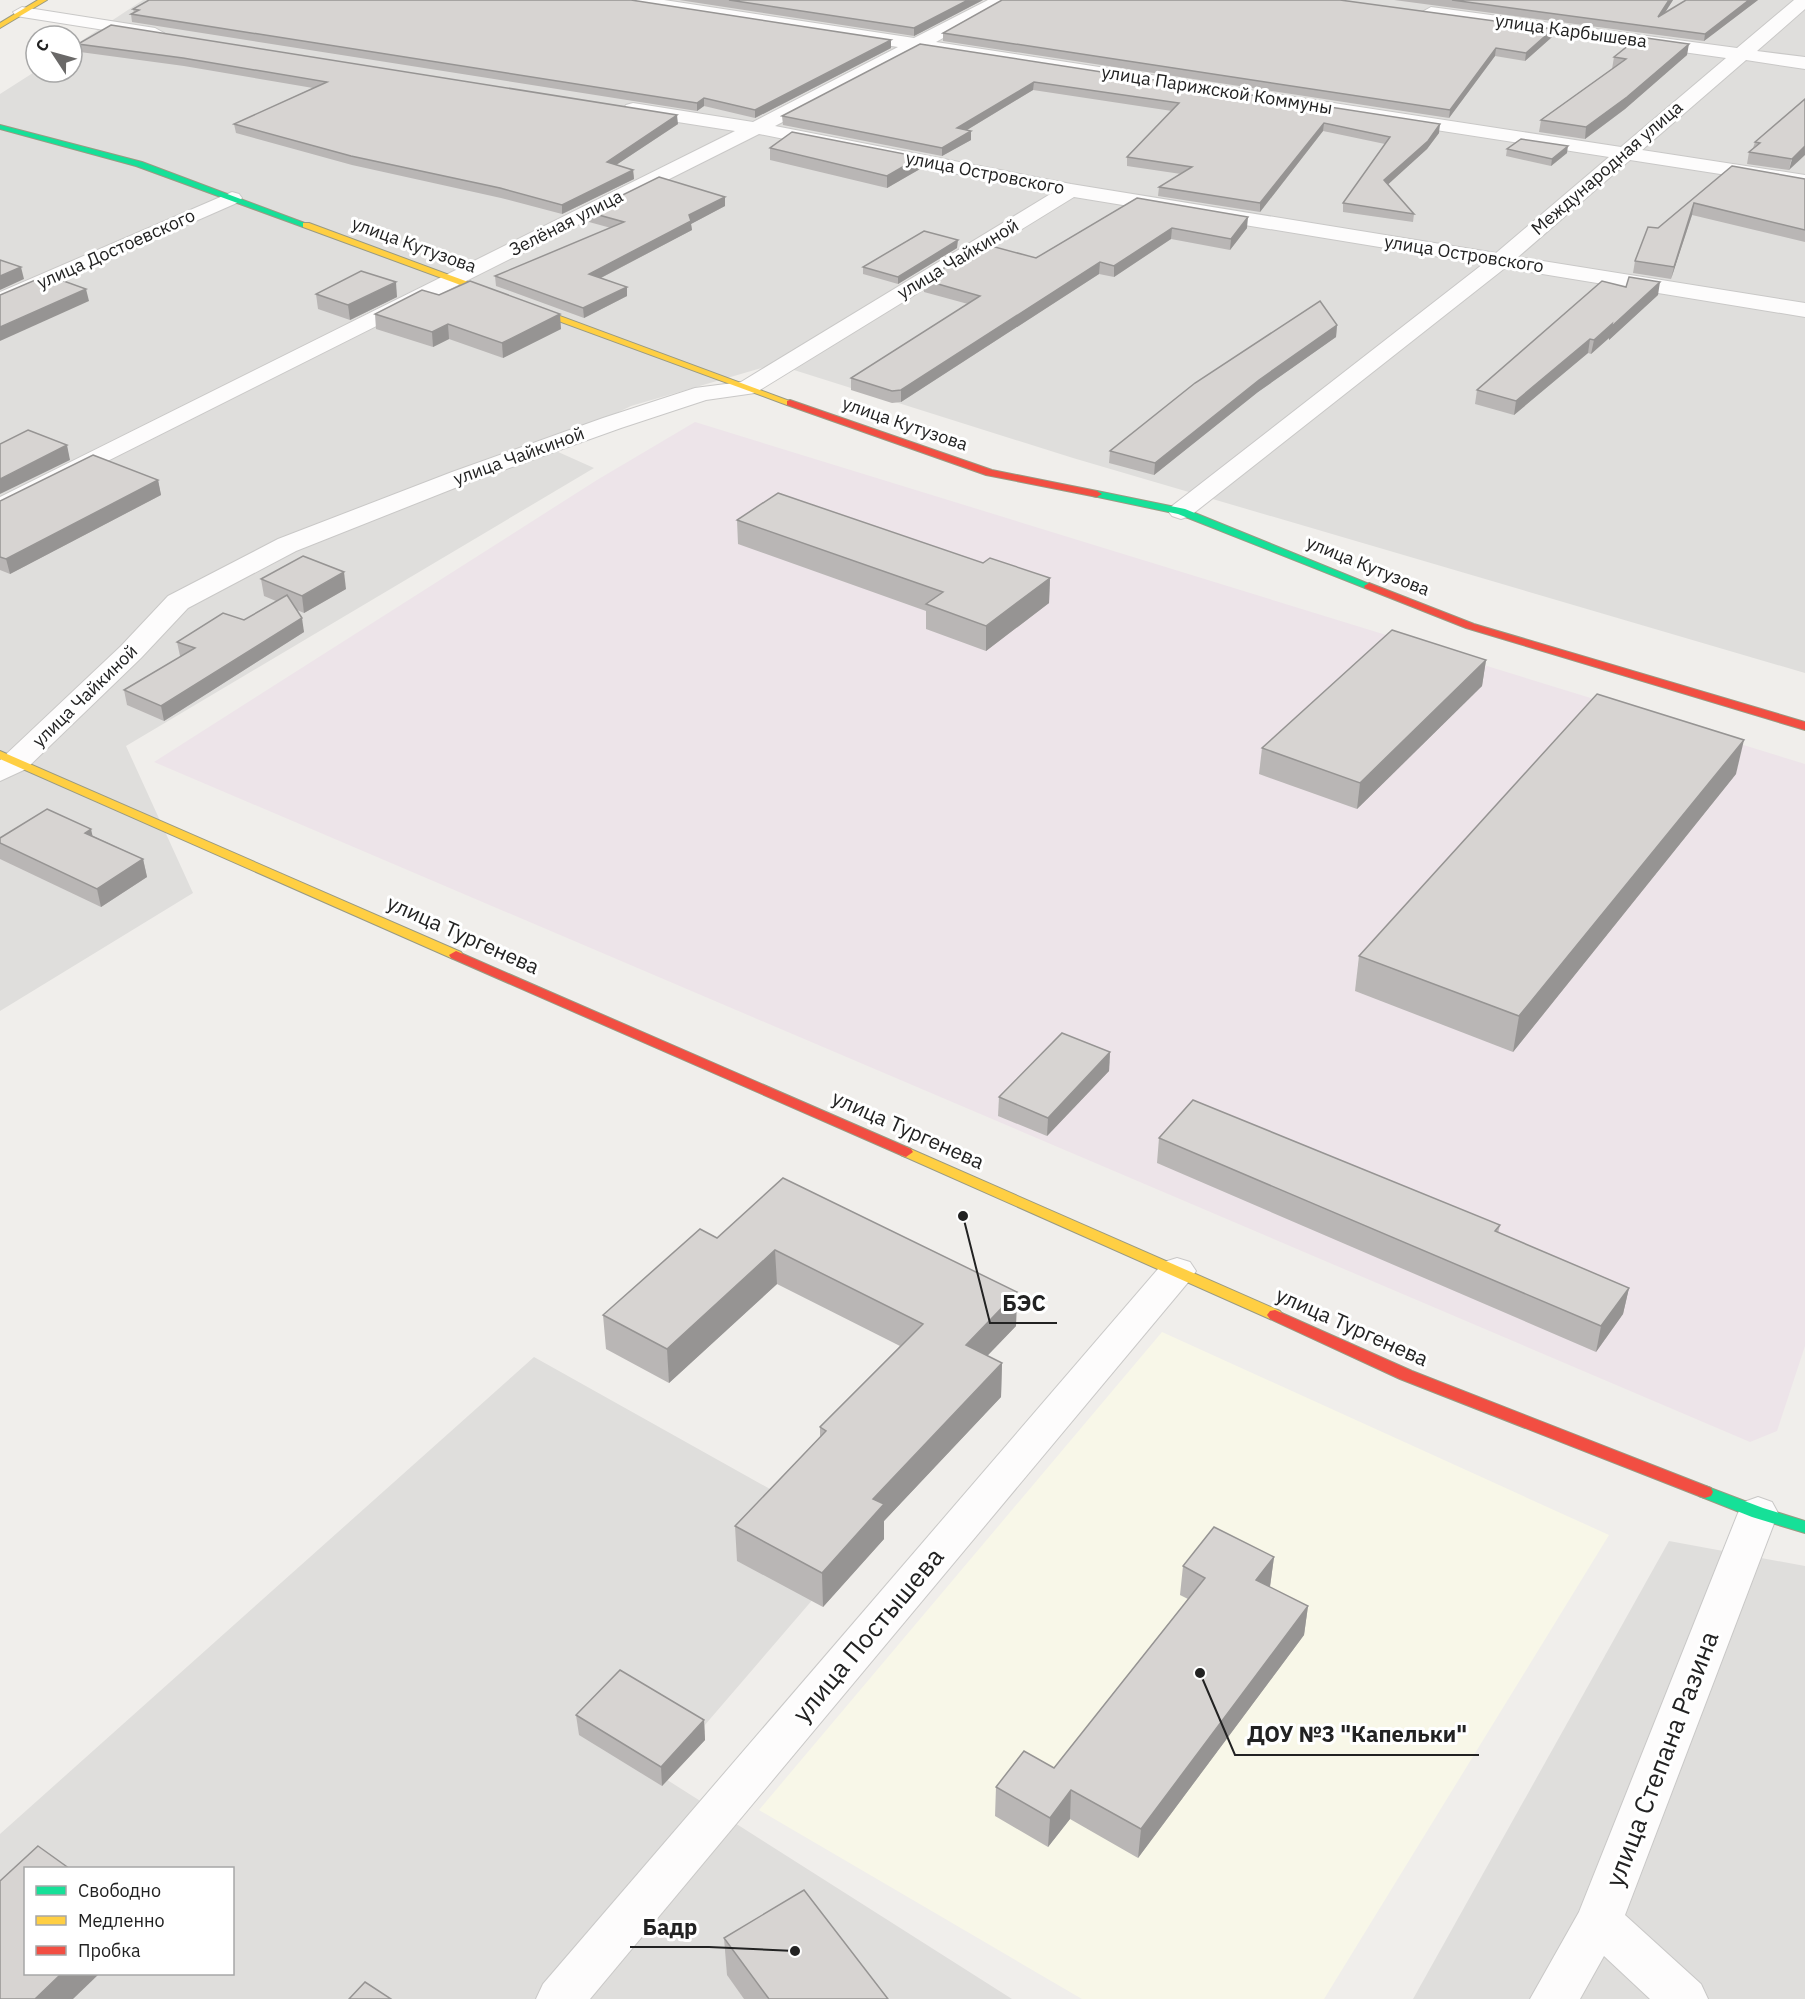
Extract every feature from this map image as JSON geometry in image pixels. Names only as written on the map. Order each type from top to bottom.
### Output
[{"type":"street","points":[[0,26],[43,0]]},
{"type":"street","name":"улица Парижской Коммуны","points":[[629,0],[1805,181]]},
{"type":"street","name":"Зелёная улица","points":[[0,507],[756,128],[1002,0]]},
{"type":"street","name":"Международная улица","points":[[1181,510],[1500,261],[1740,53],[1805,0]]},
{"type":"street","name":"улица Карбышева","points":[[1408,9],[1805,63]]},
{"type":"street","points":[[22,12],[177,37]]},
{"type":"street","name":"улица Островского","points":[[614,106],[756,128],[1071,190],[1805,310]]},
{"type":"street","name":"улица Кутузова","points":[[0,127],[139,164],[747,388],[990,473],[1181,510],[1470,626],[1805,726]]},
{"type":"street","name":"улица Чайкиной","points":[[5,764],[131,652],[178,602],[287,545],[461,477],[703,393],[747,388],[1071,190]]},
{"type":"street","name":"улица Достоевского","points":[[0,300],[232,198]]},
{"type":"street","name":"улица Тургенева","points":[[5,764],[1177,1270],[1406,1375],[1758,1513],[1805,1527]]},
{"type":"street","name":"улица Постышева","points":[[560,1999],[1177,1270]]},
{"type":"street","name":"улица Степана Разина","points":[[1554,1999],[1599,1921],[1758,1513]]},
{"type":"street","points":[[1599,1921],[1684,1999]]},
{"type":"shaded area","points":[[143,0],[1805,0],[1805,673],[1073,458],[775,364],[631,406],[547,447],[594,468],[126,746],[193,893],[0,1011],[0,94],[24,79],[24,84],[84,84],[84,39]]},
{"type":"shaded area","points":[[695,422],[1805,764],[1805,1346],[1777,1431],[1750,1442],[154,762],[597,480]]},
{"type":"shaded area","points":[[1162,1332],[1609,1535],[1324,1999],[1082,1999],[759,1810]]},
{"type":"shaded area","points":[[534,1357],[863,1541],[661,1776],[1012,1999],[0,1999],[0,1834]]},
{"type":"shaded area","points":[[1669,1541],[1805,1566],[1805,1999],[1413,1999]]},
{"type":"building","points":[[149,0],[631,0],[891,40],[755,110],[704,98],[697,103],[131,14],[139,10],[133,9]]},
{"type":"building","points":[[729,0],[968,0],[914,28]]},
{"type":"building","points":[[1002,0],[1340,0],[1553,29],[1526,53],[1496,48],[1450,110],[943,33]]},
{"type":"building","points":[[1452,0],[1669,0],[1658,17],[1686,0],[1749,0],[1705,34]]},
{"type":"building","points":[[111,25],[677,115],[607,162],[633,170],[562,205],[500,188],[351,156],[234,124],[327,82],[183,58],[84,45],[84,41]]},
{"type":"building","points":[[1639,37],[1689,44],[1627,97],[1586,127],[1541,120],[1626,59],[1614,57]]},
{"type":"building","points":[[920,44],[1440,124],[1428,141],[1384,180],[1414,214],[1343,203],[1390,137],[1324,123],[1260,203],[1159,187],[1192,167],[1127,157],[1179,103],[1034,82],[957,128],[971,131],[942,148],[782,116]]},
{"type":"building","points":[[1805,99],[1805,146],[1792,159],[1749,152],[1760,143],[1755,142]]},
{"type":"building","points":[[792,132],[920,157],[887,176],[770,148]]},
{"type":"building","points":[[1521,139],[1568,146],[1552,159],[1507,149]]},
{"type":"building","points":[[1732,166],[1805,179],[1805,230],[1694,203],[1674,267],[1635,261],[1648,227],[1658,228]]},
{"type":"building","points":[[659,177],[725,197],[689,215],[691,221],[589,274],[627,287],[583,308],[495,276],[624,222],[588,212]]},
{"type":"building","points":[[1137,198],[1248,217],[1231,239],[1172,228],[1114,266],[1100,262],[901,390],[892,391],[851,378],[980,296],[924,280],[984,244],[1036,258]]},
{"type":"building","points":[[924,231],[958,240],[898,277],[863,267]]},
{"type":"building","points":[[0,260],[21,267],[0,276]]},
{"type":"building","points":[[361,271],[396,282],[348,305],[316,294]]},
{"type":"building","points":[[47,275],[86,289],[0,327],[0,295]]},
{"type":"building","points":[[1629,277],[1660,282],[1611,327],[1612,324],[1594,340],[1590,339],[1516,401],[1477,390],[1602,281],[1626,287]]},
{"type":"building","points":[[470,281],[560,314],[502,343],[448,324],[432,332],[375,314],[422,290],[439,295]]},
{"type":"building","points":[[1320,301],[1337,325],[1259,380],[1155,463],[1110,451],[1195,383]]},
{"type":"building","points":[[28,430],[67,445],[0,479],[0,444]]},
{"type":"building","points":[[93,455],[158,480],[6,559],[0,557],[0,501]]},
{"type":"building","points":[[778,493],[983,563],[990,558],[1050,578],[986,626],[926,604],[943,592],[737,520]]},
{"type":"building","points":[[303,556],[344,572],[302,596],[261,579]]},
{"type":"building","points":[[287,595],[302,618],[161,706],[124,690],[195,648],[177,642],[223,613],[244,620]]},
{"type":"building","points":[[1392,630],[1486,660],[1360,783],[1262,748]]},
{"type":"building","points":[[1597,694],[1744,740],[1519,1016],[1359,956]]},
{"type":"building","points":[[47,809],[91,829],[85,833],[143,859],[97,889],[0,843],[0,838]]},
{"type":"building","points":[[1062,1033],[1110,1052],[1048,1118],[999,1097]]},
{"type":"building","points":[[1193,1100],[1500,1225],[1495,1231],[1629,1288],[1601,1326],[1159,1138]]},
{"type":"building","points":[[783,1178],[1017,1292],[966,1345],[1002,1363],[873,1499],[884,1504],[822,1573],[735,1526],[826,1431],[820,1427],[923,1324],[775,1250],[667,1349],[603,1315],[700,1229],[717,1238]]},
{"type":"building","points":[[1214,1527],[1274,1557],[1256,1580],[1308,1606],[1141,1829],[1071,1790],[1050,1818],[996,1787],[1024,1751],[1054,1768],[1205,1578],[1183,1566]]},
{"type":"building","points":[[620,1670],[704,1720],[661,1767],[576,1715]]},
{"type":"building","points":[[38,1846],[67,1867],[24,1867],[24,1975],[60,1975],[35,1999],[0,1999],[0,1881]]},
{"type":"building","points":[[804,1890],[888,1999],[769,1999],[724,1938]]},
{"type":"building","points":[[365,1982],[391,1999],[349,1999]]},
{"type":"traffic: fast","points":[[0,127],[139,164],[306,225]]},
{"type":"traffic: fast","points":[[1097,494],[1181,511],[1369,586]]},
{"type":"traffic: fast","points":[[1705,1492],[1758,1513],[1805,1527]]},
{"type":"traffic: slow","points":[[0,26],[43,0]]},
{"type":"traffic: slow","points":[[306,225],[790,403]]},
{"type":"traffic: slow","points":[[0,755],[456,955]]},
{"type":"traffic: slow","points":[[906,1152],[1275,1315]]},
{"type":"traffic: jam","points":[[790,403],[990,473],[1097,494]]},
{"type":"traffic: jam","points":[[1369,586],[1470,626],[1805,726]]},
{"type":"traffic: jam","points":[[456,955],[906,1152]]},
{"type":"traffic: jam","points":[[1275,1315],[1406,1375],[1705,1492]]},
{"type":"place","name":"БЭС","points":[[963,1216]]},
{"type":"place","name":"ДОУ №3 \"Капельки\"","points":[[1200,1673]]},
{"type":"place","name":"Бадр","points":[[795,1951]]}]
